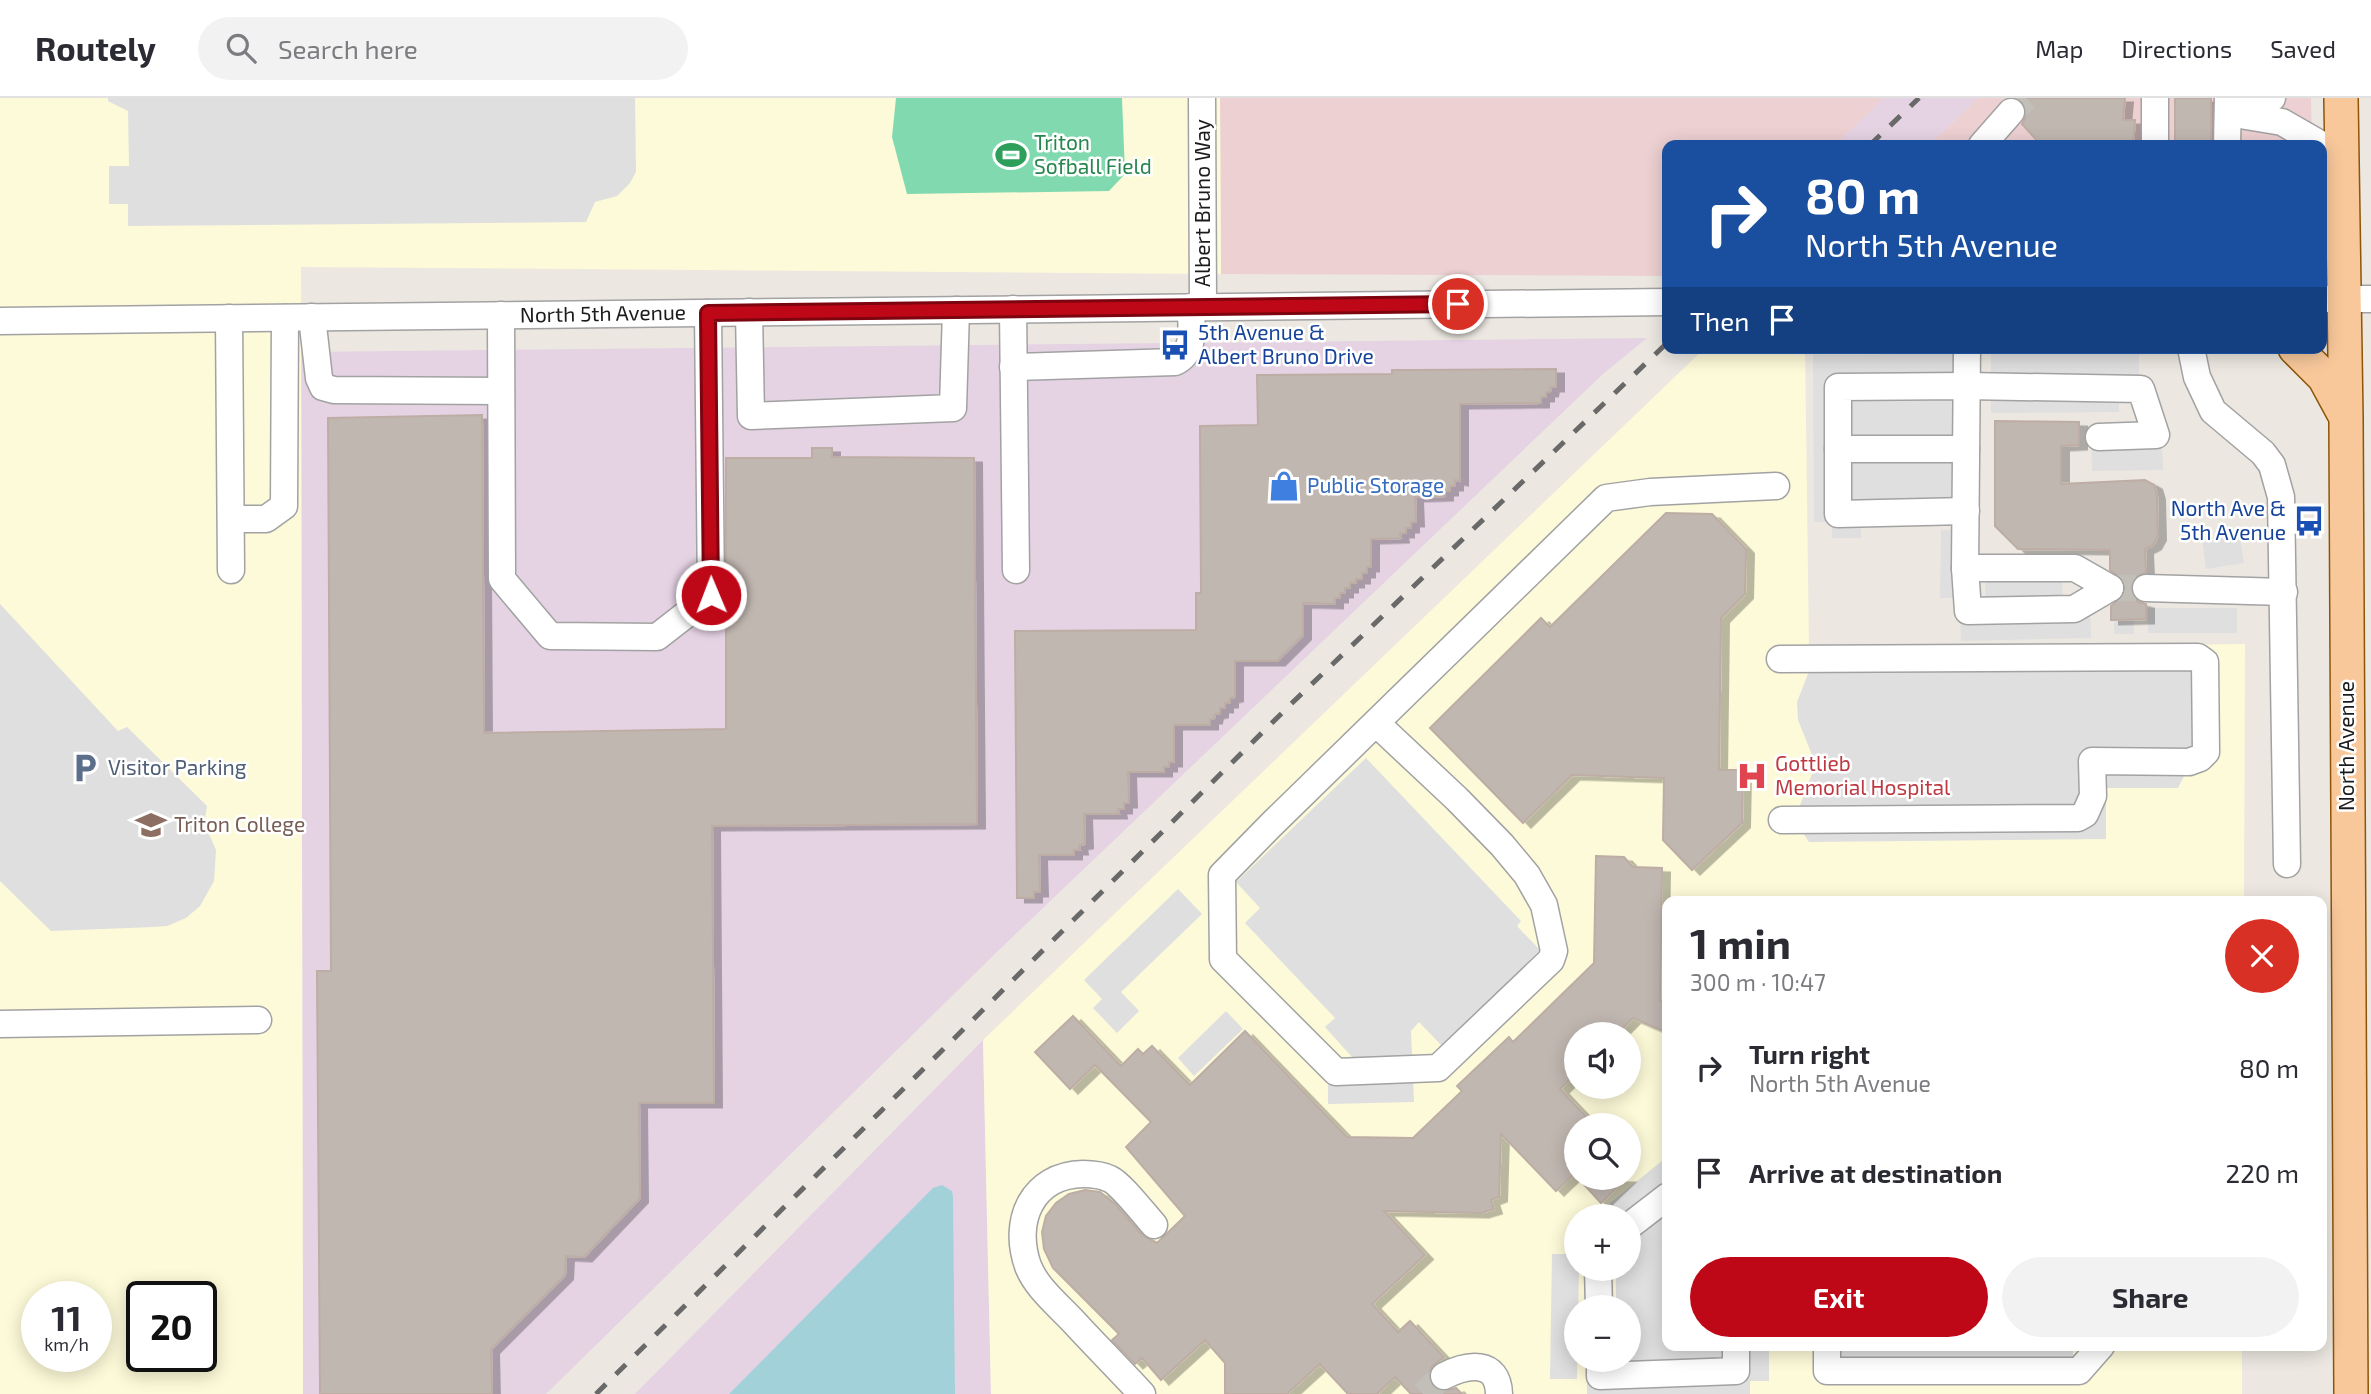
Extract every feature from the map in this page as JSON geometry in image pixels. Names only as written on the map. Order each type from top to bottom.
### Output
[{"type":"main road","name":"North Avenue","points":[[2341,98],[2329,149],[2346,299],[2351,1394]]},
{"type":"main road","points":[[2301,354],[2324,377],[2339,401],[2346,419]]},
{"type":"street","name":"Albert Bruno Way","points":[[1013,367],[1175,362],[1184,358],[1191,346],[1197,307],[1202,98]]},
{"type":"street","points":[[2155,98],[2155,140]]},
{"type":"street","points":[[2228,105],[2272,98]]},
{"type":"street","points":[[2227,140],[2228,105]]},
{"type":"street","points":[[2228,105],[2282,122],[2313,140]]},
{"type":"street","points":[[1986,140],[2011,112]]},
{"type":"street","name":"North 5th Avenue","points":[[0,321],[1662,302]]},
{"type":"street","points":[[1013,309],[1016,569]]},
{"type":"street","points":[[749,312],[751,416],[953,408],[956,310]]},
{"type":"street","points":[[502,315],[502,579],[550,636],[657,637],[711,595],[708,313]]},
{"type":"street","points":[[312,317],[319,378],[323,387],[334,390],[501,391]]},
{"type":"street","points":[[229,318],[231,570]]},
{"type":"street","points":[[230,519],[265,519],[284,506],[285,318]]},
{"type":"street","points":[[1965,568],[2075,568],[2110,587],[2074,608],[1968,611],[1965,568],[1967,354]]},
{"type":"street","points":[[2193,354],[2197,377],[2213,411],[2263,453],[2278,480],[2283,514],[2287,864]]},
{"type":"street","points":[[1966,511],[1838,514],[1838,387],[2141,389],[2156,435],[2099,437]]},
{"type":"street","points":[[1838,449],[1966,449]]},
{"type":"street","points":[[1376,723],[1466,808],[1527,876],[1545,905],[1554,951],[1551,960],[1438,1068],[1336,1072],[1223,959],[1222,875],[1376,723],[1606,498],[1650,492],[1776,486]]},
{"type":"street","points":[[2146,588],[2284,593]]},
{"type":"street","points":[[1780,659],[2198,657],[2205,662],[2206,710],[2206,752],[2200,758],[2189,762],[2092,761],[2093,796],[2085,814],[2078,818],[1783,820]]},
{"type":"street","points":[[0,1024],[258,1020]]},
{"type":"street","points":[[1142,1394],[1045,1292],[1029,1269],[1022,1246],[1021,1227],[1027,1207],[1041,1189],[1052,1181],[1075,1174],[1093,1174],[1111,1179],[1154,1225]]},
{"type":"street","points":[[1641,1217],[1662,1201]]},
{"type":"street","points":[[1600,1372],[1600,1376],[1736,1371],[1736,1351]]},
{"type":"street","points":[[1827,1351],[1828,1371],[2079,1371],[2097,1351]]},
{"type":"street","points":[[1444,1376],[1461,1367],[1478,1367],[1491,1371],[1499,1382],[1499,1394]]},
{"type":"shaded area","name":"Triton College","points":[[0,98],[1220,98],[1221,274],[301,267],[303,1394],[0,1394]]},
{"type":"shaded area","points":[[108,98],[635,98],[636,172],[630,183],[617,196],[595,202],[586,222],[128,226],[128,204],[109,204],[109,166],[129,166],[128,111],[108,101]]},
{"type":"shaded area","points":[[1220,98],[1884,98],[1840,140],[1662,140],[1662,276],[1221,274]]},
{"type":"shaded area","points":[[1884,98],[1978,98],[1934,140],[1840,140]]},
{"type":"shaded area","points":[[1978,98],[2311,98],[2312,140],[1934,140]]},
{"type":"shaded area","points":[[1647,338],[1603,374],[1000,949],[546,1394],[303,1394],[301,352]]},
{"type":"shaded area","name":"Gottlieb Memorial Hospital","points":[[1699,354],[1805,354],[1809,650],[2245,644],[2244,896],[1662,896],[1662,1351],[2242,1351],[2242,1394],[991,1394],[983,1040]]},
{"type":"shaded area","points":[[1954,354],[1956,507],[1861,509],[1861,538],[1832,538],[1832,522],[1814,522],[1813,355]]},
{"type":"shaded area","points":[[1991,354],[2139,354],[2139,379],[2119,379],[2119,412],[1991,413]]},
{"type":"shaded area","points":[[2162,440],[2163,470],[2092,471],[2091,441]]},
{"type":"shaded area","points":[[1941,530],[1963,530],[1964,598],[1940,598]]},
{"type":"shaded area","points":[[2239,533],[2244,563],[2206,569],[2202,539]]},
{"type":"shaded area","points":[[2062,573],[2063,611],[2090,611],[2091,638],[1961,641],[1960,614],[1986,613],[1985,575]]},
{"type":"shaded area","name":"Visitor Parking","points":[[0,604],[118,731],[127,727],[207,806],[205,819],[200,824],[210,836],[216,850],[214,881],[200,906],[186,918],[167,926],[51,931],[0,881]]},
{"type":"shaded area","points":[[2134,608],[2134,634],[2114,634],[2114,609]]},
{"type":"shaded area","points":[[2148,608],[2237,608],[2237,633],[2148,633]]},
{"type":"shaded area","points":[[2198,662],[2198,749],[2178,788],[2106,788],[2106,839],[1809,842],[1799,827],[1799,808],[1812,774],[1812,755],[1798,720],[1797,702],[1811,666]]},
{"type":"shaded area","points":[[1366,758],[1521,921],[1517,926],[1540,950],[1442,1046],[1419,1022],[1411,1031],[1414,1102],[1328,1104],[1328,1078],[1370,1077],[1325,1027],[1335,1018],[1245,923],[1260,908],[1236,882]]},
{"type":"shaded area","points":[[1178,889],[1202,914],[1121,992],[1139,1011],[1117,1033],[1093,1008],[1102,999],[1084,980]]},
{"type":"shaded area","points":[[1226,1011],[1243,1029],[1194,1076],[1178,1058]]},
{"type":"shaded area","points":[[983,1040],[991,1394],[635,1394]]},
{"type":"shaded area","points":[[1662,1161],[1662,1351],[1769,1351],[1769,1381],[1750,1381],[1750,1394],[1587,1394],[1587,1372],[1641,1372],[1641,1295],[1616,1295],[1616,1281],[1641,1281],[1641,1204],[1609,1204],[1626,1190],[1641,1190],[1641,1178]]},
{"type":"shaded area","points":[[1552,1254],[1564,1254],[1564,1281],[1579,1281],[1579,1295],[1564,1295],[1564,1372],[1577,1372],[1577,1379],[1550,1379]]},
{"type":"shaded area","points":[[1841,1351],[2073,1351],[2073,1363],[1841,1365]]},
{"type":"green space","name":"Triton Sofball Field","points":[[896,98],[1122,98],[1125,174],[1109,191],[907,194],[892,137]]},
{"type":"water","points":[[942,1185],[952,1191],[953,1197],[955,1394],[729,1394],[933,1188]]},
{"type":"building","points":[[2017,98],[2125,98],[2123,120],[2135,120],[2133,140],[2036,140],[2022,124],[2026,108]]},
{"type":"building","points":[[2175,98],[2211,98],[2211,140],[2175,140]]},
{"type":"building","points":[[1556,369],[1556,387],[1551,387],[1550,392],[1546,392],[1546,397],[1541,397],[1541,403],[1460,404],[1460,481],[1455,480],[1455,486],[1450,486],[1450,491],[1445,491],[1445,496],[1415,497],[1416,522],[1411,522],[1411,528],[1406,528],[1406,533],[1400,533],[1401,538],[1371,539],[1371,567],[1367,567],[1367,573],[1362,573],[1362,579],[1356,579],[1356,583],[1350,583],[1350,588],[1345,588],[1345,593],[1340,593],[1340,598],[1335,598],[1335,604],[1303,603],[1303,635],[1277,661],[1235,661],[1235,697],[1230,698],[1230,703],[1225,703],[1225,708],[1220,708],[1220,713],[1215,714],[1214,719],[1210,719],[1210,725],[1174,725],[1174,762],[1169,762],[1169,767],[1164,767],[1164,772],[1128,772],[1129,803],[1124,803],[1124,809],[1118,809],[1119,814],[1084,814],[1085,844],[1079,845],[1080,850],[1074,850],[1074,855],[1039,855],[1040,892],[1034,892],[1034,898],[1017,898],[1015,631],[1196,630],[1196,593],[1201,593],[1200,426],[1258,425],[1257,375],[1392,374],[1392,370]]},
{"type":"building","points":[[482,415],[484,733],[726,729],[726,458],[812,458],[812,448],[832,448],[832,457],[974,458],[977,824],[712,826],[714,1103],[639,1103],[640,1198],[584,1257],[566,1256],[565,1275],[491,1349],[492,1394],[320,1394],[317,971],[331,971],[328,418]]},
{"type":"building","points":[[1995,421],[2079,422],[2079,445],[2061,446],[2061,484],[2145,480],[2154,485],[2157,495],[2158,536],[2153,545],[2145,549],[2146,572],[2133,579],[2130,587],[2138,602],[2146,604],[2146,619],[2111,620],[2111,606],[2123,596],[2126,588],[2123,580],[2110,570],[2110,550],[2018,549],[1995,526]]},
{"type":"building","points":[[1666,513],[1712,514],[1746,549],[1745,594],[1721,618],[1719,770],[1743,770],[1742,823],[1692,870],[1663,840],[1664,778],[1572,775],[1523,823],[1430,728],[1541,618],[1550,627]]},
{"type":"building","points":[[1596,856],[1624,857],[1633,867],[1662,868],[1662,1030],[1633,1018],[1629,1022],[1564,1022],[1564,1085],[1560,1089],[1564,1093],[1564,1099],[1569,1099],[1583,1113],[1564,1113],[1564,1183],[1556,1191],[1501,1134],[1499,1197],[1491,1200],[1494,1209],[1481,1213],[1384,1211],[1425,1255],[1372,1304],[1398,1332],[1410,1321],[1444,1357],[1432,1366],[1428,1374],[1429,1382],[1434,1388],[1443,1392],[1456,1388],[1462,1394],[1411,1394],[1395,1377],[1377,1394],[1348,1394],[1320,1364],[1287,1394],[1225,1394],[1225,1363],[1205,1340],[1161,1380],[1142,1358],[1135,1364],[1112,1340],[1119,1334],[1053,1268],[1044,1249],[1042,1232],[1046,1216],[1056,1203],[1069,1194],[1085,1190],[1100,1192],[1115,1204],[1142,1235],[1157,1243],[1185,1216],[1126,1147],[1151,1122],[1095,1065],[1070,1089],[1035,1052],[1073,1016],[1121,1066],[1138,1049],[1143,1054],[1152,1046],[1190,1085],[1245,1031],[1347,1137],[1413,1138],[1462,1091],[1457,1086],[1509,1037],[1513,1042],[1594,963]]},
{"type":"building","points":[[1589,1190],[1615,1190],[1601,1203]]},
{"type":"tunnel","points":[[2011,112],[2026,98]]},
{"type":"tunnel","points":[[2110,588],[2146,588]]},
{"type":"tunnel","points":[[1423,1394],[1444,1376]]},
{"type":"railway","points":[[1875,140],[1919,98]]},
{"type":"railway","points":[[596,1394],[1290,705],[1662,348]]},
{"type":"place","name":"Triton Sofball Field","points":[[1011,155]]},
{"type":"place","name":"5th Avenue & Albert Bruno Drive","points":[[1175,345]]},
{"type":"place","name":"Public Storage","points":[[1284,486]]},
{"type":"place","name":"North Ave & 5th Avenue","points":[[2309,521]]},
{"type":"place","name":"Visitor Parking","points":[[85,768]]},
{"type":"place","name":"Gottlieb Memorial Hospital","points":[[1752,776]]},
{"type":"place","name":"Triton College","points":[[151,825]]},
{"type":"route","points":[[711,595],[708,313],[1458,304]]}]
